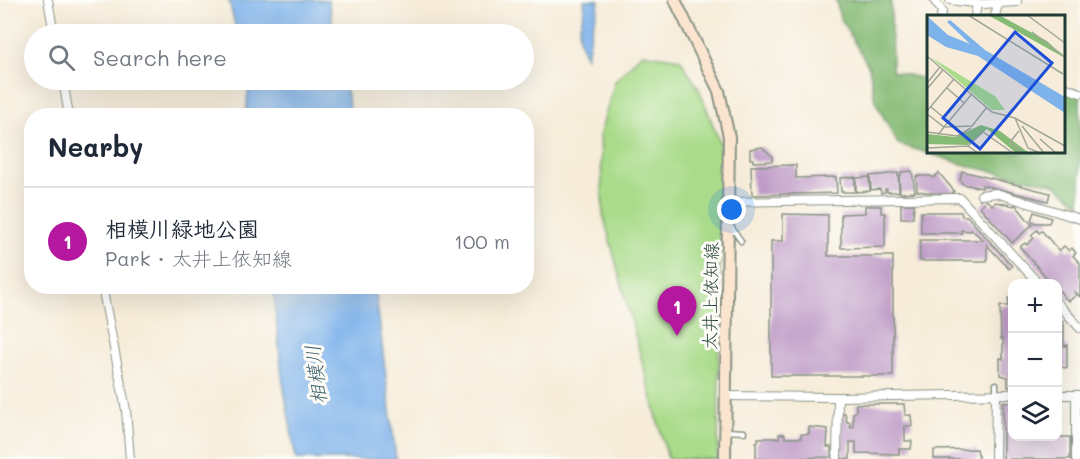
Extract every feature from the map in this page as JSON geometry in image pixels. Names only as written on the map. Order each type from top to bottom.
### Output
[{"type":"main road","name":"太井上依知線","points":[[675,0],[719,91],[729,137],[725,459]]},
{"type":"street","points":[[48,0],[52,24]]},
{"type":"street","points":[[950,0],[977,4],[1017,2]]},
{"type":"street","points":[[975,15],[977,4]]},
{"type":"street","points":[[995,15],[998,4]]},
{"type":"street","points":[[1065,87],[1080,93]]},
{"type":"street","points":[[65,90],[68,108]]},
{"type":"street","points":[[981,195],[996,193],[1080,219]]},
{"type":"street","points":[[728,202],[960,198],[1034,279]]},
{"type":"street","points":[[104,294],[126,410],[130,459]]},
{"type":"street","points":[[1062,308],[1080,328]]},
{"type":"street","points":[[995,459],[996,394]]},
{"type":"street","points":[[726,396],[1008,394]]},
{"type":"street","points":[[1062,395],[1078,395],[1076,459]]},
{"type":"street","points":[[837,459],[838,397]]},
{"type":"lane","points":[[728,224],[732,226],[741,241]]},
{"type":"lane","points":[[996,384],[996,394]]},
{"type":"lane","points":[[726,431],[744,432]]},
{"type":"green space","points":[[836,0],[891,0],[892,71],[927,80],[927,153],[1065,153],[1065,91],[1080,93],[1080,204],[1054,184],[972,167],[898,144],[875,101],[869,67],[840,18]]},
{"type":"green space","points":[[642,53],[680,59],[699,89],[721,146],[718,459],[668,459],[603,214],[600,134],[615,81]]},
{"type":"water","points":[[229,0],[328,0],[333,24],[235,24]]},
{"type":"water","points":[[584,0],[599,0],[586,57],[579,36]]},
{"type":"water","points":[[248,90],[346,90],[350,108],[247,108]]},
{"type":"water","name":"相模川","points":[[274,294],[376,294],[396,459],[296,459],[282,377]]},
{"type":"building","points":[[762,147],[772,156],[772,161],[753,162],[753,159],[750,159],[750,149]]},
{"type":"building","points":[[796,165],[796,178],[836,177],[837,193],[752,195],[751,166]]},
{"type":"building","points":[[912,171],[915,192],[900,193],[899,175],[901,172]]},
{"type":"building","points":[[962,171],[1050,193],[1048,201],[982,185],[982,188],[963,184],[960,180]]},
{"type":"building","points":[[898,173],[899,192],[887,192],[885,189],[885,192],[881,193],[880,189],[871,190],[870,176]]},
{"type":"building","points":[[939,173],[954,191],[950,195],[917,191],[916,176],[933,178]]},
{"type":"building","points":[[855,177],[855,192],[841,192],[840,178]]},
{"type":"building","points":[[869,177],[870,191],[856,192],[856,178]]},
{"type":"building","points":[[986,200],[992,205],[996,202],[1014,206],[1015,204],[1032,225],[1012,243],[980,207]]},
{"type":"building","points":[[901,204],[914,204],[913,218],[901,218]]},
{"type":"building","points":[[865,206],[881,206],[881,213],[885,213],[885,247],[841,248],[841,214],[865,213]]},
{"type":"building","points":[[921,212],[961,212],[962,216],[967,216],[1012,266],[1009,269],[987,245],[987,261],[920,261],[920,240],[983,240],[972,230],[961,230],[962,233],[921,233]]},
{"type":"building","points":[[1034,212],[1051,218],[1049,223],[1035,223],[1031,220]]},
{"type":"building","points":[[783,214],[828,215],[828,256],[893,256],[893,376],[771,376],[771,241],[783,241]]},
{"type":"building","points":[[1037,230],[1039,233],[1042,231],[1059,251],[1064,246],[1069,251],[1072,248],[1076,253],[1073,256],[1080,263],[1080,297],[1074,291],[1076,295],[1069,301],[1066,299],[1062,294],[1062,279],[1048,279],[1020,247],[1025,243],[1027,245],[1034,238],[1031,235]]},
{"type":"building","points":[[1000,306],[1008,306],[1008,377],[1000,375],[1003,339],[1001,339]]},
{"type":"building","points":[[1062,321],[1064,323],[1064,346],[1067,345],[1067,368],[1062,367]]},
{"type":"building","points":[[1003,402],[1008,402],[1008,441],[1062,441],[1062,437],[1070,437],[1070,459],[1003,459]]},
{"type":"building","points":[[856,404],[904,404],[905,415],[911,415],[912,426],[905,426],[905,441],[912,441],[911,449],[899,449],[899,454],[856,453],[856,442],[850,442],[850,459],[841,459],[841,413],[845,413],[847,422],[850,422],[850,427],[853,427],[853,413],[856,412]]},
{"type":"building","points":[[809,427],[828,429],[827,447],[831,447],[831,457],[756,459],[758,438],[779,438],[779,434],[785,434],[785,438],[801,438],[801,434],[809,434]]},
{"type":"building","points":[[977,449],[979,459],[934,459],[934,450]]},
{"type":"place","name":"相模川緑地公園","points":[[677,336]]}]
